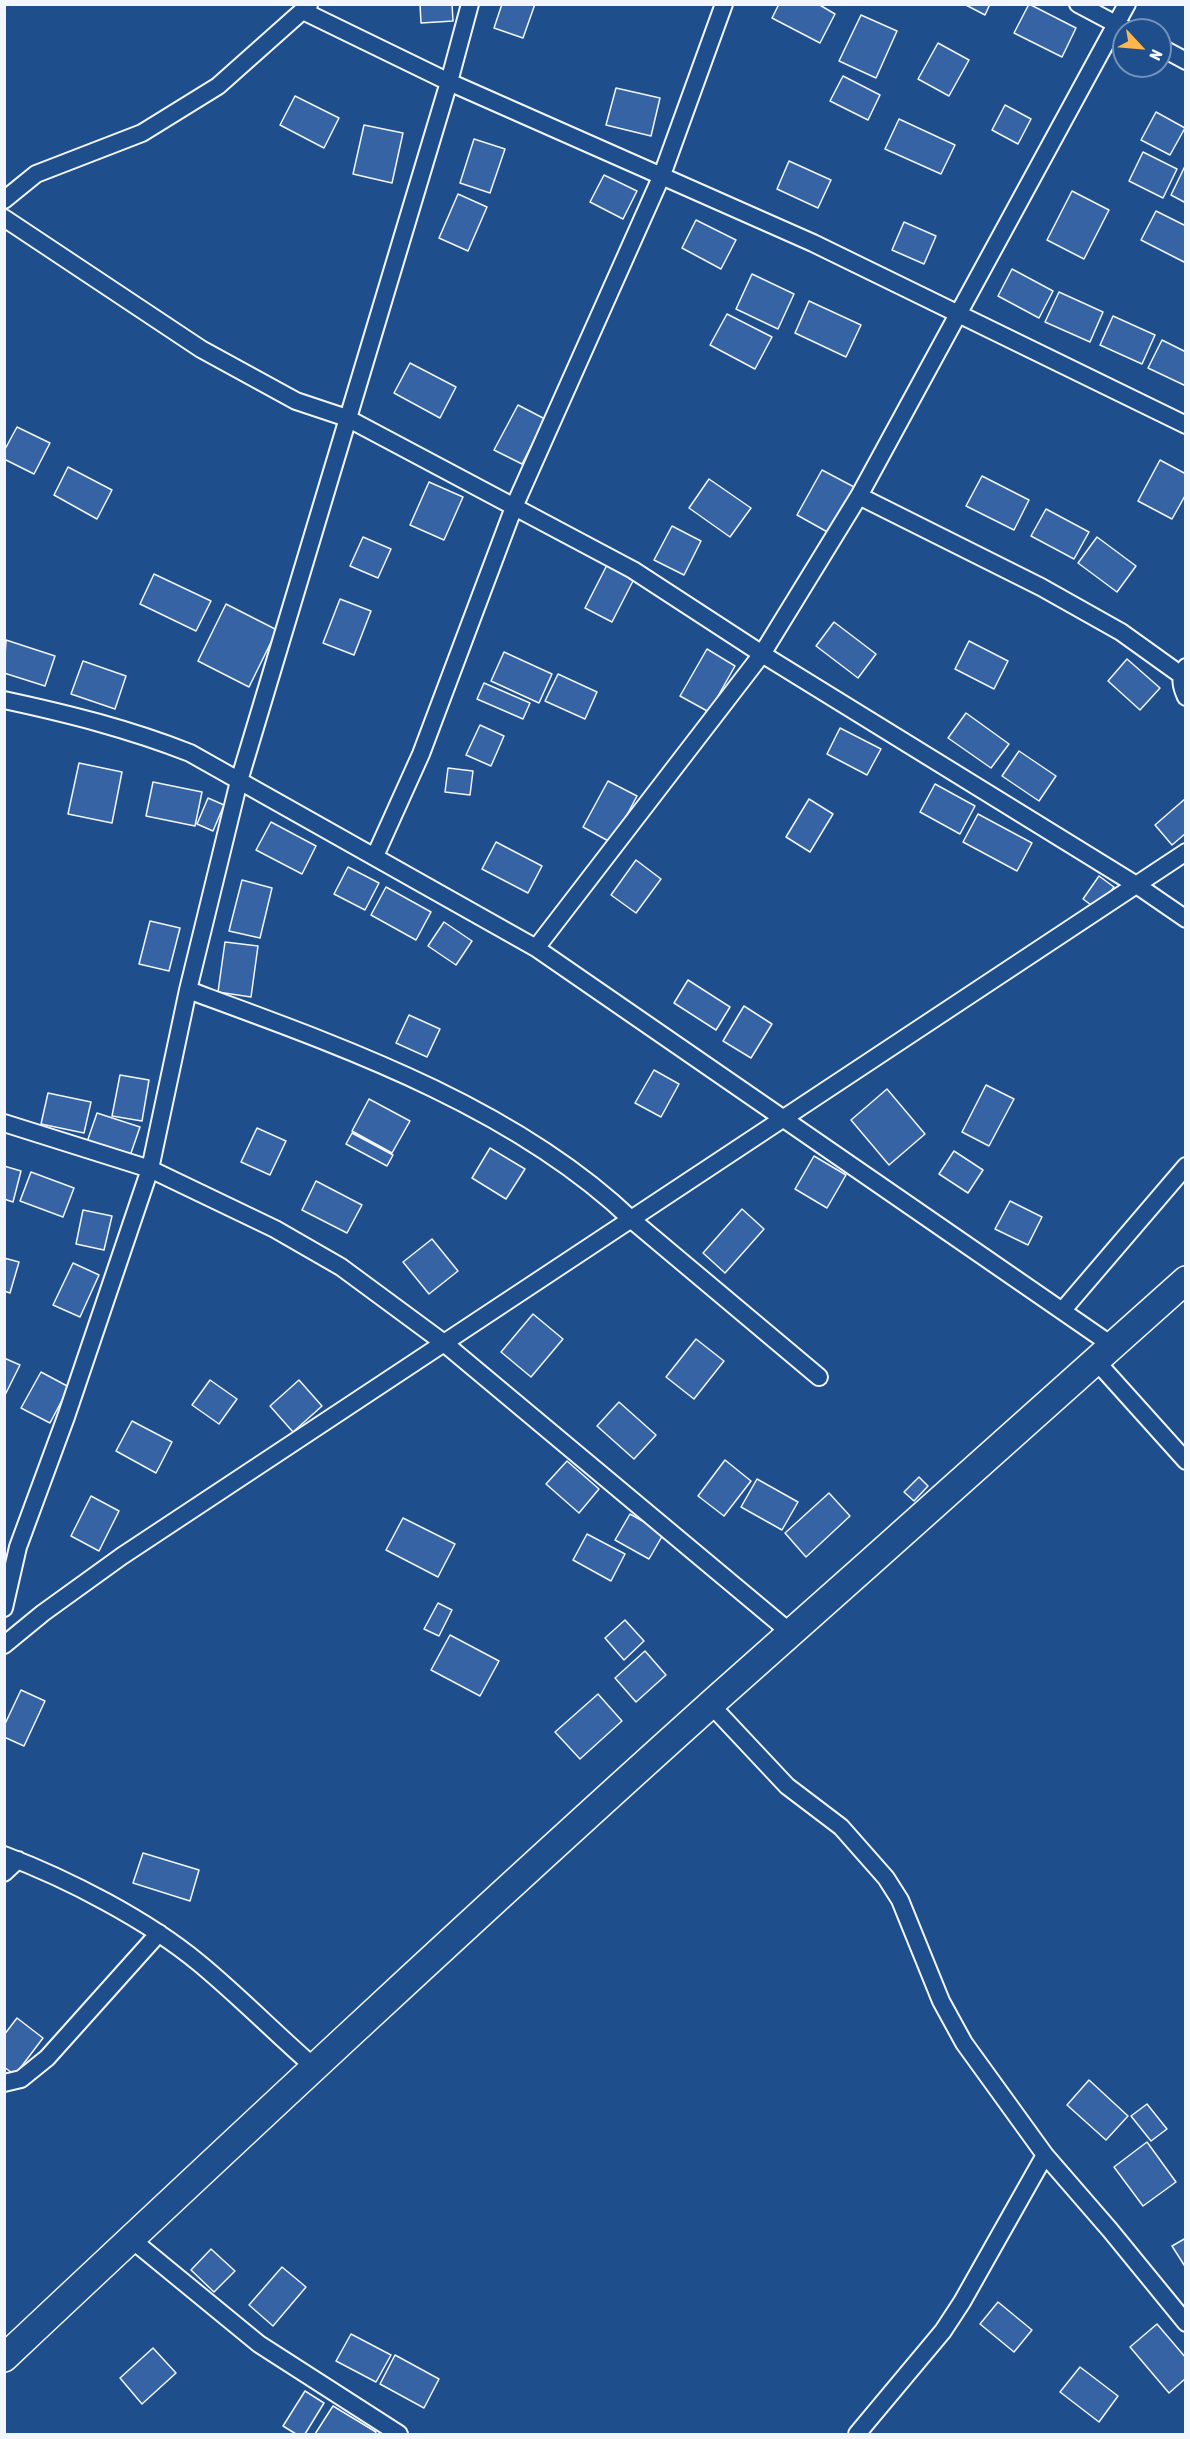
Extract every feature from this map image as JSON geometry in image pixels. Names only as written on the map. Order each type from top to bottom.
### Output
[{"type":"main road","points":[[4,2358],[314,2067],[711,1705],[1185,1280]]},
{"type":"street","points":[[4,1608],[18,1547],[66,1417],[150,1169],[188,990],[239,781],[449,82],[470,4]]},
{"type":"street","points":[[375,856],[421,753],[514,507],[662,175],[724,4]]},
{"type":"street","points":[[1078,4],[1112,22]]},
{"type":"street","points":[[4,201],[36,174],[142,133],[218,86],[306,8],[449,82],[813,243],[1185,425]]},
{"type":"street","points":[[536,948],[762,654],[859,496],[957,314],[1112,43]]},
{"type":"street","points":[[1172,53],[1185,61]]},
{"type":"street","points":[[4,218],[201,349],[296,400],[347,418],[633,570],[762,654],[1138,886],[1185,919]]},
{"type":"street","points":[[859,496],[1002,567],[1121,632],[1183,671],[1181,686],[1185,697]]},
{"type":"street","points":[[4,700],[94,719],[142,734],[190,753],[536,948],[1062,1311],[1105,1354],[1185,1461]]},
{"type":"street","points":[[4,1645],[43,1613],[122,1556],[1138,886],[1185,852]]},
{"type":"street","points":[[188,990],[327,1041],[500,1123],[563,1163],[603,1193],[819,1377]]},
{"type":"street","points":[[4,1123],[150,1169],[275,1229],[341,1267],[444,1343],[791,1633]]},
{"type":"street","points":[[1062,1311],[1185,1166]]},
{"type":"street","points":[[711,1705],[787,1786],[840,1827],[886,1878],[900,1900],[941,2001],[964,2043],[1045,2155],[1110,2230],[1185,2323]]},
{"type":"street","points":[[4,1873],[11,1858],[124,1912],[159,1933],[198,1962],[314,2067]]},
{"type":"street","points":[[4,2083],[21,2079],[48,2058],[159,1933]]},
{"type":"street","points":[[857,2434],[943,2331],[962,2302],[1045,2155]]},
{"type":"street","points":[[131,2239],[259,2344],[399,2434]]},
{"type":"building","points":[[420,4],[452,4],[453,21],[421,23]]},
{"type":"building","points":[[502,4],[535,4],[523,38],[494,28]]},
{"type":"building","points":[[779,4],[818,4],[835,14],[820,43],[772,18]]},
{"type":"building","points":[[964,4],[990,4],[985,15]]},
{"type":"building","points":[[1029,4],[1076,28],[1062,57],[1014,33]]},
{"type":"building","points":[[861,15],[897,31],[876,78],[839,61]]},
{"type":"building","points":[[938,43],[969,60],[949,96],[918,79]]},
{"type":"building","points":[[843,76],[880,95],[868,120],[830,101]]},
{"type":"building","points":[[616,88],[660,98],[651,136],[606,125]]},
{"type":"building","points":[[295,96],[339,118],[324,148],[280,125]]},
{"type":"building","points":[[1005,105],[1031,119],[1018,144],[992,130]]},
{"type":"building","points":[[1156,112],[1185,128],[1170,155],[1141,140]]},
{"type":"building","points":[[899,119],[955,145],[941,174],[885,149]]},
{"type":"building","points":[[364,125],[403,133],[392,183],[353,174]]},
{"type":"building","points":[[474,139],[505,149],[490,193],[460,183]]},
{"type":"building","points":[[1143,152],[1177,169],[1163,198],[1129,181]]},
{"type":"building","points":[[789,161],[831,180],[818,208],[777,189]]},
{"type":"building","points":[[1186,167],[1186,203],[1171,195]]},
{"type":"building","points":[[604,175],[637,191],[623,219],[590,202]]},
{"type":"building","points":[[1072,191],[1109,210],[1084,259],[1047,240]]},
{"type":"building","points":[[458,194],[487,207],[468,251],[439,238]]},
{"type":"building","points":[[1156,211],[1186,226],[1186,263],[1141,240]]},
{"type":"building","points":[[696,220],[736,240],[721,269],[682,248]]},
{"type":"building","points":[[904,222],[936,236],[924,264],[892,250]]},
{"type":"building","points":[[1012,269],[1053,291],[1039,318],[998,296]]},
{"type":"building","points":[[752,274],[794,294],[778,329],[736,309]]},
{"type":"building","points":[[1059,292],[1103,312],[1090,342],[1045,322]]},
{"type":"building","points":[[809,301],[861,325],[846,357],[795,333]]},
{"type":"building","points":[[727,314],[772,337],[755,369],[710,345]]},
{"type":"building","points":[[1113,316],[1155,335],[1142,364],[1100,345]]},
{"type":"building","points":[[1162,340],[1186,352],[1186,386],[1148,368]]},
{"type":"building","points":[[410,363],[456,387],[440,418],[394,393]]},
{"type":"building","points":[[518,405],[545,419],[522,464],[494,450]]},
{"type":"building","points":[[17,427],[50,443],[34,474],[4,459],[4,451]]},
{"type":"building","points":[[1160,460],[1186,474],[1186,494],[1172,519],[1138,501]]},
{"type":"building","points":[[68,467],[112,490],[97,519],[54,495]]},
{"type":"building","points":[[822,470],[856,488],[831,534],[797,515]]},
{"type":"building","points":[[982,476],[1029,500],[1014,530],[966,506]]},
{"type":"building","points":[[709,479],[751,508],[730,537],[689,508]]},
{"type":"building","points":[[429,482],[463,497],[444,540],[410,525]]},
{"type":"building","points":[[1046,509],[1089,532],[1074,559],[1031,536]]},
{"type":"building","points":[[672,526],[701,541],[684,575],[654,560]]},
{"type":"building","points":[[363,537],[391,549],[378,578],[350,566]]},
{"type":"building","points":[[1097,537],[1136,566],[1117,592],[1078,563]]},
{"type":"building","points":[[607,565],[634,579],[612,622],[585,608]]},
{"type":"building","points":[[154,574],[211,601],[196,631],[140,604]]},
{"type":"building","points":[[340,599],[371,611],[354,655],[323,643]]},
{"type":"building","points":[[226,604],[277,630],[249,687],[198,661]]},
{"type":"building","points":[[834,622],[876,654],[858,678],[816,646]]},
{"type":"building","points":[[6,640],[55,656],[45,686],[4,673]]},
{"type":"building","points":[[969,641],[1008,661],[994,689],[955,669]]},
{"type":"building","points":[[707,649],[735,666],[709,712],[680,696]]},
{"type":"building","points":[[504,652],[552,674],[539,703],[491,681]]},
{"type":"building","points":[[1127,659],[1160,688],[1140,710],[1108,681]]},
{"type":"building","points":[[83,661],[126,676],[115,709],[71,694]]},
{"type":"building","points":[[558,674],[597,692],[585,719],[545,701]]},
{"type":"building","points":[[484,683],[530,703],[523,719],[477,699]]},
{"type":"building","points":[[966,713],[1009,744],[991,768],[948,738]]},
{"type":"building","points":[[480,725],[504,736],[491,766],[466,755]]},
{"type":"building","points":[[840,728],[881,749],[867,775],[827,754]]},
{"type":"building","points":[[1019,751],[1056,776],[1039,801],[1002,776]]},
{"type":"building","points":[[79,763],[122,772],[112,823],[68,814]]},
{"type":"building","points":[[448,768],[473,771],[470,795],[445,792]]},
{"type":"building","points":[[608,781],[637,796],[612,843],[583,827]]},
{"type":"building","points":[[153,782],[202,792],[195,826],[146,816]]},
{"type":"building","points":[[935,784],[975,806],[960,834],[920,812]]},
{"type":"building","points":[[208,798],[224,805],[213,831],[197,824]]},
{"type":"building","points":[[1186,798],[1186,833],[1172,845],[1155,825]]},
{"type":"building","points":[[809,799],[833,814],[810,852],[786,837]]},
{"type":"building","points":[[978,814],[1032,843],[1017,871],[963,842]]},
{"type":"building","points":[[271,822],[316,846],[302,874],[256,850]]},
{"type":"building","points":[[496,842],[542,866],[528,893],[482,869]]},
{"type":"building","points":[[636,860],[661,879],[636,913],[611,895]]},
{"type":"building","points":[[348,867],[379,883],[365,910],[334,894]]},
{"type":"building","points":[[1099,876],[1114,887],[1098,910],[1083,899]]},
{"type":"building","points":[[242,880],[272,888],[260,938],[229,931]]},
{"type":"building","points":[[386,887],[431,912],[416,940],[371,915]]},
{"type":"building","points":[[150,921],[180,928],[169,971],[139,964]]},
{"type":"building","points":[[444,922],[472,941],[456,965],[428,946]]},
{"type":"building","points":[[225,942],[258,946],[251,997],[218,992]]},
{"type":"building","points":[[688,980],[730,1007],[716,1030],[674,1003]]},
{"type":"building","points":[[744,1006],[772,1024],[751,1058],[723,1041]]},
{"type":"building","points":[[409,1015],[440,1029],[427,1057],[396,1043]]},
{"type":"building","points":[[654,1070],[679,1084],[661,1117],[635,1103]]},
{"type":"building","points":[[120,1075],[149,1080],[142,1121],[112,1116]]},
{"type":"building","points":[[986,1085],[1014,1099],[989,1146],[962,1132]]},
{"type":"building","points":[[887,1089],[925,1134],[889,1165],[851,1120]]},
{"type":"building","points":[[48,1093],[91,1102],[84,1133],[41,1124]]},
{"type":"building","points":[[369,1099],[410,1121],[392,1153],[352,1131]]},
{"type":"building","points":[[97,1113],[140,1127],[130,1156],[87,1142]]},
{"type":"building","points":[[257,1128],[286,1141],[270,1175],[241,1162]]},
{"type":"building","points":[[352,1133],[393,1155],[387,1166],[346,1144]]},
{"type":"building","points":[[490,1148],[525,1169],[506,1199],[472,1178]]},
{"type":"building","points":[[954,1151],[983,1170],[968,1193],[939,1174]]},
{"type":"building","points":[[814,1156],[846,1175],[827,1208],[795,1189]]},
{"type":"building","points":[[4,1166],[21,1171],[13,1202],[4,1199]]},
{"type":"building","points":[[31,1172],[74,1188],[63,1217],[20,1201]]},
{"type":"building","points":[[316,1181],[362,1205],[347,1233],[302,1210]]},
{"type":"building","points":[[1010,1201],[1042,1217],[1028,1245],[995,1229]]},
{"type":"building","points":[[742,1209],[764,1229],[725,1273],[703,1253]]},
{"type":"building","points":[[83,1210],[112,1216],[104,1250],[76,1244]]},
{"type":"building","points":[[432,1239],[458,1271],[429,1294],[403,1262]]},
{"type":"building","points":[[4,1258],[19,1262],[10,1293],[4,1291]]},
{"type":"building","points":[[73,1263],[99,1275],[80,1317],[53,1305]]},
{"type":"building","points":[[533,1314],[563,1339],[531,1377],[501,1352]]},
{"type":"building","points":[[696,1339],[724,1361],[694,1399],[666,1377]]},
{"type":"building","points":[[4,1358],[20,1365],[4,1397]]},
{"type":"building","points":[[41,1372],[69,1387],[50,1423],[21,1408]]},
{"type":"building","points":[[210,1380],[237,1399],[219,1424],[192,1405]]},
{"type":"building","points":[[299,1380],[322,1406],[293,1432],[270,1406]]},
{"type":"building","points":[[619,1402],[656,1435],[634,1459],[597,1426]]},
{"type":"building","points":[[132,1421],[172,1442],[156,1473],[116,1451]]},
{"type":"building","points":[[725,1460],[751,1481],[724,1516],[698,1496]]},
{"type":"building","points":[[567,1461],[599,1489],[579,1513],[546,1484]]},
{"type":"building","points":[[919,1477],[928,1486],[914,1501],[904,1492]]},
{"type":"building","points":[[757,1479],[798,1502],[782,1530],[741,1507]]},
{"type":"building","points":[[829,1493],[850,1516],[806,1557],[785,1533]]},
{"type":"building","points":[[91,1496],[119,1511],[99,1551],[71,1536]]},
{"type":"building","points":[[630,1514],[664,1533],[649,1559],[615,1540]]},
{"type":"building","points":[[403,1518],[455,1544],[438,1577],[386,1550]]},
{"type":"building","points":[[587,1534],[625,1554],[611,1581],[573,1560]]},
{"type":"building","points":[[438,1603],[452,1610],[439,1636],[424,1629]]},
{"type":"building","points":[[625,1620],[644,1641],[624,1660],[605,1638]]},
{"type":"building","points":[[450,1635],[499,1661],[480,1696],[431,1670]]},
{"type":"building","points":[[645,1651],[666,1675],[636,1702],[615,1678]]},
{"type":"building","points":[[21,1690],[45,1701],[24,1746],[4,1737],[4,1726]]},
{"type":"building","points":[[598,1694],[622,1721],[580,1759],[555,1732]]},
{"type":"building","points":[[143,1853],[199,1870],[190,1901],[133,1883]]},
{"type":"building","points":[[17,2018],[43,2038],[15,2075],[4,2067],[4,2035]]},
{"type":"building","points":[[1089,2080],[1128,2116],[1106,2140],[1067,2105]]},
{"type":"building","points":[[1147,2104],[1167,2129],[1151,2141],[1131,2116]]},
{"type":"building","points":[[1147,2142],[1176,2182],[1143,2206],[1114,2167]]},
{"type":"building","points":[[1186,2238],[1186,2268],[1172,2246]]},
{"type":"building","points":[[211,2249],[235,2271],[214,2292],[191,2270]]},
{"type":"building","points":[[282,2267],[306,2287],[273,2326],[249,2305]]},
{"type":"building","points":[[998,2302],[1032,2330],[1014,2352],[980,2324]]},
{"type":"building","points":[[1157,2324],[1186,2358],[1186,2378],[1169,2393],[1130,2347]]},
{"type":"building","points":[[351,2334],[391,2355],[376,2382],[336,2361]]},
{"type":"building","points":[[153,2348],[176,2373],[142,2404],[120,2378]]},
{"type":"building","points":[[395,2355],[439,2379],[424,2408],[380,2384]]},
{"type":"building","points":[[1080,2367],[1118,2396],[1099,2422],[1060,2392]]},
{"type":"building","points":[[305,2391],[324,2403],[305,2434],[296,2434],[283,2426]]},
{"type":"building","points":[[333,2406],[376,2432],[375,2434],[315,2434]]}]
